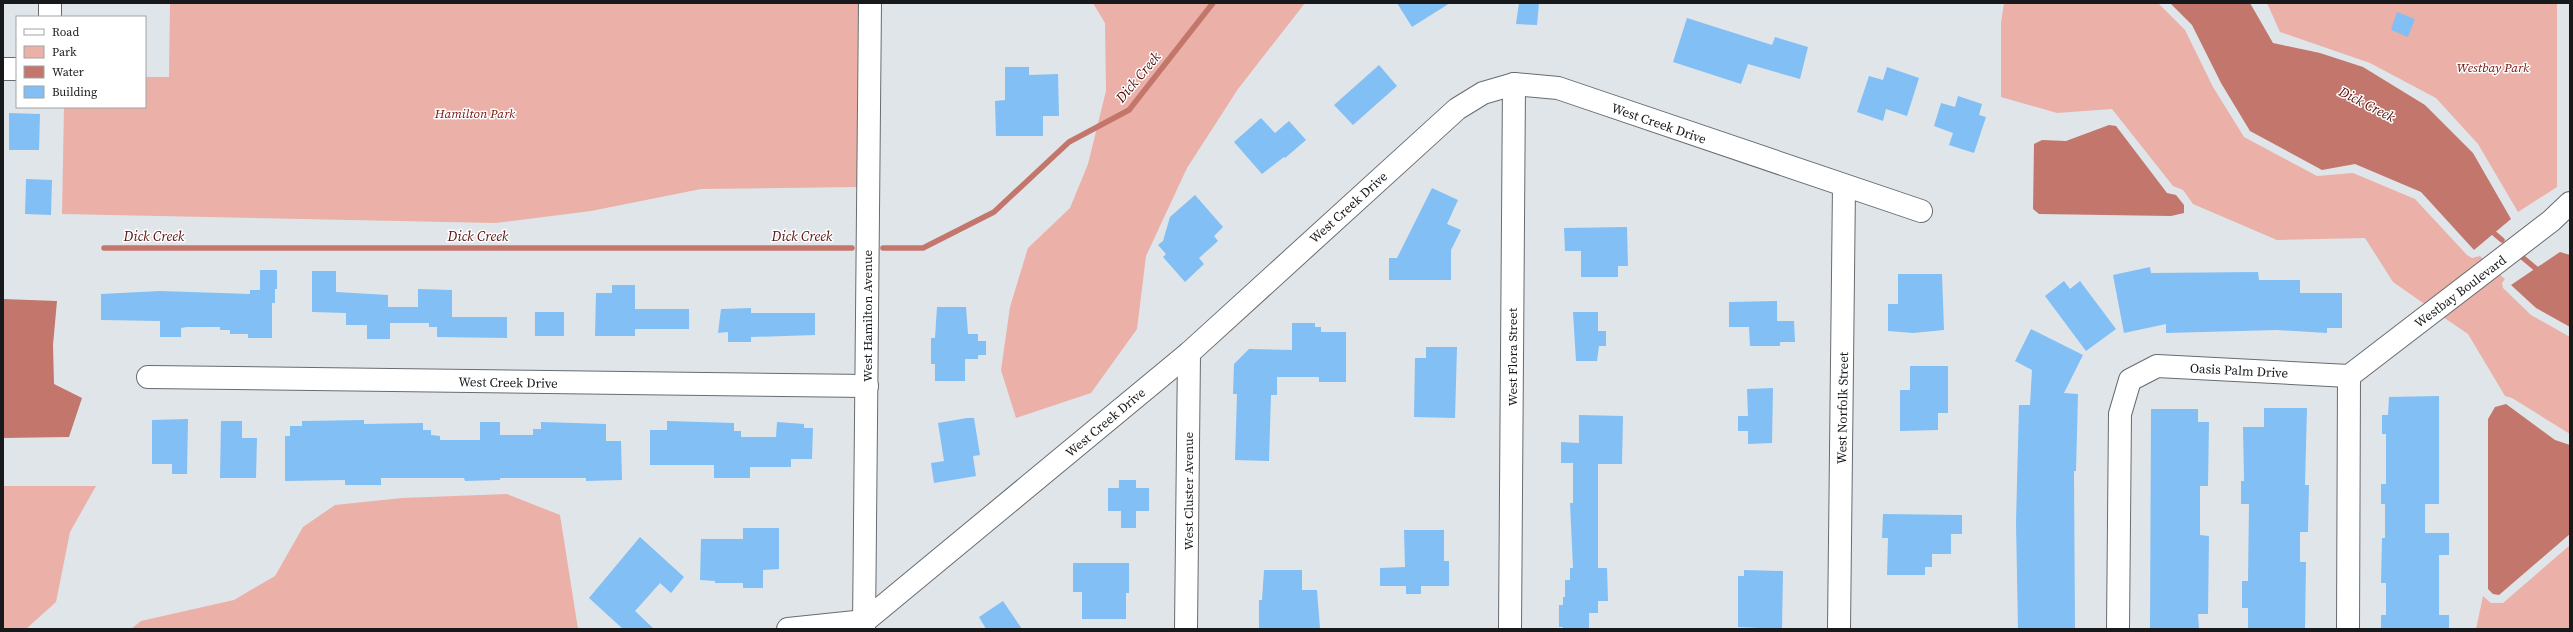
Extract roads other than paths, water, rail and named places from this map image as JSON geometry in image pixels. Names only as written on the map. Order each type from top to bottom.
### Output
[{"type":"street","points":[[50,3],[50,16]]},
{"type":"street","name":"West Hamilton Avenue","points":[[864,625],[870,3]]},
{"type":"street","points":[[3,69],[16,69]]},
{"type":"street","name":"West Creek Drive","points":[[864,625],[1189,353],[1457,108],[1483,93],[1514,84],[1558,88],[1921,211]]},
{"type":"street","name":"West Flora Street","points":[[1510,629],[1514,84]]},
{"type":"street","name":"West Norfolk Street","points":[[1839,629],[1844,186]]},
{"type":"street","name":"Westbay Boulevard","points":[[2349,376],[2551,221],[2570,203]]},
{"type":"street","name":"West Cluster Avenue","points":[[1186,629],[1189,353]]},
{"type":"street","name":"Oasis Palm Drive","points":[[2118,629],[2120,414],[2130,380],[2157,366],[2349,376]]},
{"type":"street","points":[[2348,629],[2349,376]]},
{"type":"street","name":"West Creek Drive","points":[[148,377],[867,386]]},
{"type":"street","points":[[788,629],[864,625]]},
{"type":"water","points":[[2170,3],[2250,3],[2273,43],[2320,53],[2363,67],[2425,105],[2473,153],[2511,219],[2474,250],[2421,192],[2355,164],[2322,170],[2250,131],[2221,83],[2192,25]]},
{"type":"water","points":[[2109,125],[2116,126],[2167,193],[2176,195],[2184,205],[2184,213],[2171,216],[2039,214],[2033,209],[2034,144],[2042,140],[2066,141]]},
{"type":"water","points":[[2560,252],[2570,255],[2570,327],[2536,308],[2511,285]]},
{"type":"water","points":[[3,299],[57,301],[53,345],[54,384],[82,398],[69,437],[3,438]]},
{"type":"water","points":[[2506,404],[2555,440],[2570,445],[2570,534],[2499,595],[2493,594],[2488,589],[2488,419],[2495,407]]},
{"type":"waterway","name":"Dick Creek","points":[[883,248],[923,248],[994,212],[1069,142],[1129,110],[1213,3]]},
{"type":"waterway","name":"Dick Creek","points":[[2489,229],[2502,240]]},
{"type":"waterway","name":"Dick Creek","points":[[104,248],[852,248]]},
{"type":"waterway","name":"Dick Creek","points":[[2522,257],[2540,272]]},
{"type":"park label","name":"Westbay Park","points":[[2493,67]]},
{"type":"park label","name":"Hamilton Park","points":[[475,113]]}]
